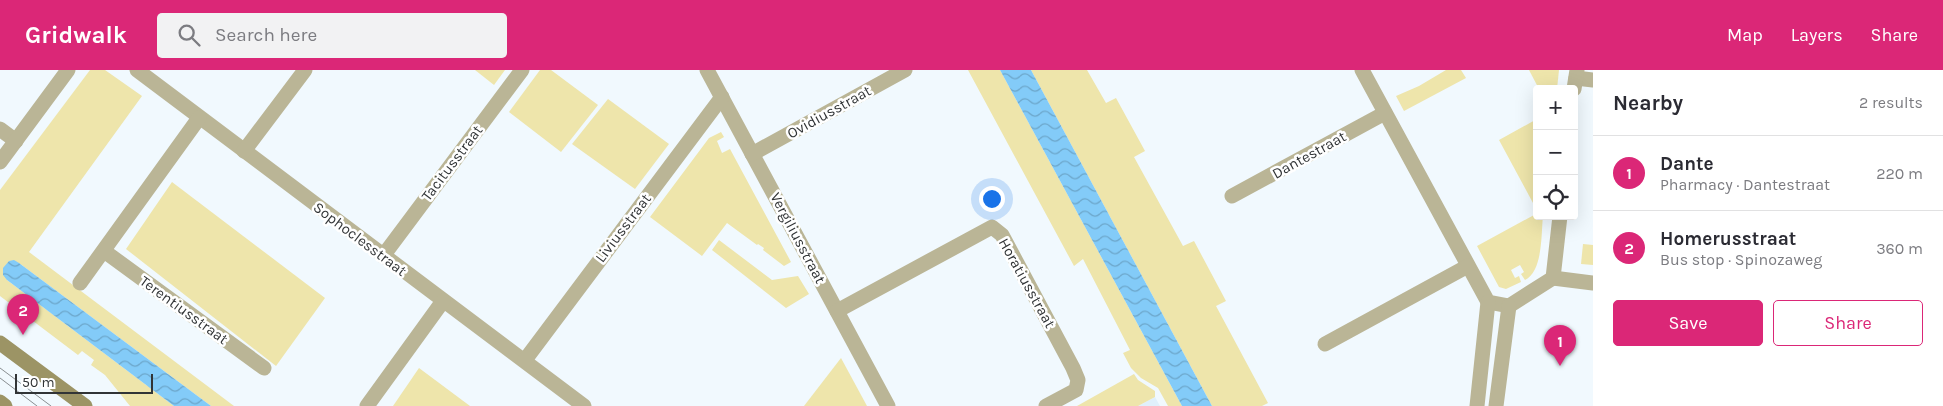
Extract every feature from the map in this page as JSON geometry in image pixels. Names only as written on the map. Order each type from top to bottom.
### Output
[{"type":"main road","points":[[0,343],[85,406]]},
{"type":"main road","points":[[0,402],[5,406]]},
{"type":"street","points":[[0,162],[68,70]]},
{"type":"street","name":"Sophoclesstraat","points":[[136,70],[584,406]]},
{"type":"street","points":[[244,151],[305,70]]},
{"type":"street","name":"Tacitusstraat","points":[[383,256],[522,70]]},
{"type":"street","name":"Vergiliusstraat","points":[[707,70],[888,406]]},
{"type":"street","name":"Ovidiusstraat","points":[[752,154],[906,70]]},
{"type":"street","points":[[1362,70],[1488,302],[1477,406]]},
{"type":"street","points":[[1575,79],[1593,80]]},
{"type":"street","name":"Liviusstraat","points":[[525,360],[722,97]]},
{"type":"street","name":"Dantestraat","points":[[1232,196],[1385,113]]},
{"type":"street","points":[[80,284],[199,118]]},
{"type":"street","points":[[0,129],[16,141]]},
{"type":"street","points":[[1553,278],[1560,220]]},
{"type":"street","name":"Horatiusstraat","points":[[837,310],[992,226],[1002,236],[1078,380],[1076,390],[1046,406]]},
{"type":"street","name":"Terentiusstraat","points":[[104,251],[264,368]]},
{"type":"street","points":[[1325,344],[1468,266]]},
{"type":"street","points":[[1488,302],[1509,306],[1553,278],[1593,283]]},
{"type":"street","points":[[367,406],[443,301]]},
{"type":"street","points":[[1496,406],[1509,306]]},
{"type":"shaded area","points":[[90,70],[105,70],[142,96],[29,252],[234,406],[211,406],[19,263],[7,280],[174,406],[130,406],[105,375],[91,365],[94,360],[82,351],[78,355],[0,296],[0,190]]},
{"type":"shaded area","points":[[475,70],[505,70],[494,85]]},
{"type":"shaded area","points":[[540,70],[551,70],[598,105],[561,152],[509,112]]},
{"type":"shaded area","points":[[968,70],[1000,70],[1182,406],[1168,406],[1158,388],[1141,378],[1131,368],[1123,353],[1130,350],[1083,259],[1074,266]]},
{"type":"shaded area","points":[[1031,70],[1087,70],[1106,103],[1116,98],[1145,151],[1134,157],[1183,246],[1194,241],[1226,301],[1216,306],[1268,403],[1262,406],[1212,406]]},
{"type":"shaded area","points":[[1446,70],[1461,70],[1466,78],[1404,111],[1396,96],[1419,86]]},
{"type":"shaded area","points":[[1529,70],[1559,70],[1557,85],[1537,85]]},
{"type":"shaded area","points":[[608,99],[669,144],[635,189],[572,144]]},
{"type":"shaded area","points":[[1533,121],[1533,203],[1499,140]]},
{"type":"shaded area","points":[[721,132],[724,137],[717,141],[722,153],[730,149],[791,262],[784,266],[763,250],[764,248],[727,223],[702,256],[650,217],[709,138]]},
{"type":"shaded area","points":[[172,182],[325,298],[276,366],[126,249]]},
{"type":"shaded area","points":[[1533,216],[1533,220],[1543,220],[1540,252],[1535,269],[1525,280],[1521,274],[1524,272],[1520,265],[1511,270],[1515,278],[1519,276],[1521,282],[1506,289],[1499,287],[1477,246]]},
{"type":"shaded area","points":[[719,240],[772,280],[798,276],[809,294],[786,308],[712,250]]},
{"type":"shaded area","points":[[1583,244],[1593,245],[1593,265],[1581,264]]},
{"type":"shaded area","points":[[841,358],[867,406],[804,406]]},
{"type":"shaded area","points":[[419,368],[470,406],[393,406]]},
{"type":"shaded area","points":[[1134,374],[1138,380],[1155,391],[1155,397],[1138,406],[1077,406]]},
{"type":"shaded area","points":[[1155,397],[1160,406],[1138,406]]},
{"type":"water","points":[[1000,70],[1031,70],[1212,406],[1182,406]]},
{"type":"water","points":[[14,260],[211,406],[174,406],[7,280],[3,275],[3,268],[9,261]]},
{"type":"tram line","points":[[0,368],[51,406]]},
{"type":"tram line","points":[[0,378],[37,406]]},
{"type":"place","name":"Homerusstraat","points":[[23,335]]},
{"type":"place","name":"Dante","points":[[1560,366]]}]
